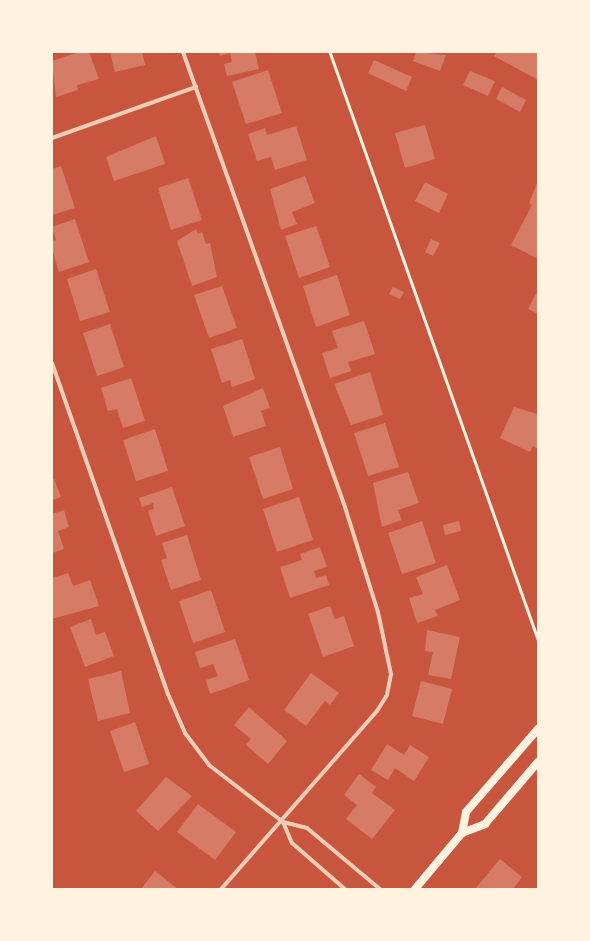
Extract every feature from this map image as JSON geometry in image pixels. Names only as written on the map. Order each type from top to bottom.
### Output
[{"type":"main road","points":[[462,833],[466,812],[538,729]]},
{"type":"main road","points":[[415,889],[462,833],[485,824],[538,762]]},
{"type":"street","points":[[183,52],[345,507],[389,654],[391,674],[387,695],[377,711],[283,822],[221,889]]},
{"type":"street","points":[[52,138],[196,87]]},
{"type":"street","points":[[52,363],[168,694],[185,733],[209,765],[283,822],[307,828],[380,889]]},
{"type":"street","points":[[283,822],[292,843],[345,889]]},
{"type":"path","points":[[330,52],[538,639]]},
{"type":"building","points":[[79,52],[89,52],[99,79],[77,85],[78,90],[56,97],[52,61]]},
{"type":"building","points":[[110,52],[142,52],[145,65],[115,72]]},
{"type":"building","points":[[219,52],[255,52],[259,69],[227,76],[224,64],[232,62],[230,53],[220,56]]},
{"type":"building","points":[[416,52],[446,55],[440,71],[413,61]]},
{"type":"building","points":[[496,52],[538,52],[538,80],[494,56]]},
{"type":"building","points":[[374,60],[412,77],[406,91],[368,73]]},
{"type":"building","points":[[268,70],[282,113],[246,124],[232,82]]},
{"type":"building","points":[[470,71],[495,81],[488,96],[463,85]]},
{"type":"building","points":[[502,87],[526,100],[520,112],[496,99]]},
{"type":"building","points":[[425,125],[435,159],[405,168],[395,133]]},
{"type":"building","points":[[296,126],[307,160],[275,170],[271,157],[257,161],[248,134],[265,128],[267,135]]},
{"type":"building","points":[[156,136],[165,164],[114,181],[106,157]]},
{"type":"building","points":[[61,166],[75,208],[52,215],[52,169]]},
{"type":"building","points":[[305,176],[315,203],[292,212],[297,224],[281,230],[270,189]]},
{"type":"building","points":[[188,178],[202,220],[171,230],[158,188]]},
{"type":"building","points":[[538,181],[538,259],[511,245],[532,205],[529,203]]},
{"type":"building","points":[[425,182],[448,194],[439,213],[415,201]]},
{"type":"building","points":[[75,219],[89,262],[59,272],[52,249],[52,241],[56,240],[52,227]]},
{"type":"building","points":[[316,226],[330,267],[299,278],[285,236]]},
{"type":"building","points":[[196,229],[198,234],[202,232],[206,244],[210,243],[217,277],[192,286],[177,241]]},
{"type":"building","points":[[431,239],[440,243],[433,256],[425,252]]},
{"type":"building","points":[[96,269],[110,312],[80,321],[67,279]]},
{"type":"building","points":[[337,275],[350,315],[316,327],[303,286]]},
{"type":"building","points":[[222,286],[237,328],[209,338],[194,295]]},
{"type":"building","points":[[393,287],[404,292],[400,299],[389,294]]},
{"type":"building","points":[[538,290],[538,314],[528,309]]},
{"type":"building","points":[[364,321],[375,354],[348,362],[351,371],[330,378],[322,353],[338,348],[332,331]]},
{"type":"building","points":[[110,324],[124,367],[97,376],[83,333]]},
{"type":"building","points":[[242,339],[255,379],[232,387],[230,380],[222,383],[211,349]]},
{"type":"building","points":[[370,372],[383,415],[351,425],[334,384]]},
{"type":"building","points":[[131,378],[145,421],[123,428],[117,409],[108,411],[101,388]]},
{"type":"building","points":[[263,388],[270,408],[261,411],[266,426],[233,437],[223,406]]},
{"type":"building","points":[[514,407],[538,414],[538,449],[533,446],[530,452],[500,438]]},
{"type":"building","points":[[385,423],[399,467],[368,476],[354,433]]},
{"type":"building","points":[[155,429],[168,471],[136,481],[123,440]]},
{"type":"building","points":[[280,447],[293,489],[263,499],[249,457]]},
{"type":"building","points":[[408,472],[419,503],[398,510],[402,520],[382,527],[373,483]]},
{"type":"building","points":[[54,479],[61,497],[52,500],[52,480]]},
{"type":"building","points":[[172,487],[185,526],[156,536],[148,511],[154,509],[153,503],[142,507],[139,498]]},
{"type":"building","points":[[299,497],[313,540],[277,552],[263,509]]},
{"type":"building","points":[[64,510],[69,527],[58,531],[64,549],[52,553],[52,514]]},
{"type":"building","points":[[422,521],[436,563],[402,574],[388,533]]},
{"type":"building","points":[[459,521],[461,531],[445,535],[443,525]]},
{"type":"building","points":[[187,535],[201,580],[171,590],[161,560],[167,558],[162,543]]},
{"type":"building","points":[[320,547],[327,567],[314,571],[316,578],[326,575],[329,585],[290,598],[280,567],[302,560],[300,554]]},
{"type":"building","points":[[447,565],[460,600],[435,610],[438,616],[417,623],[409,598],[423,594],[416,577]]},
{"type":"building","points":[[68,573],[73,586],[90,580],[99,606],[52,619],[52,578]]},
{"type":"building","points":[[211,590],[225,632],[193,643],[179,601]]},
{"type":"building","points":[[330,606],[335,619],[344,616],[354,646],[323,657],[308,614]]},
{"type":"building","points":[[91,619],[96,635],[105,632],[114,656],[85,667],[70,627]]},
{"type":"building","points":[[427,630],[460,637],[451,679],[428,675],[433,652],[425,651]]},
{"type":"building","points":[[235,639],[249,680],[210,694],[206,680],[218,676],[213,664],[200,668],[195,652]]},
{"type":"building","points":[[121,671],[130,713],[98,721],[88,679]]},
{"type":"building","points":[[311,673],[339,693],[330,705],[325,701],[306,726],[284,710]]},
{"type":"building","points":[[421,681],[452,689],[443,724],[412,716]]},
{"type":"building","points":[[249,707],[287,741],[268,764],[246,745],[251,739],[234,725]]},
{"type":"building","points":[[135,722],[149,764],[124,772],[110,731]]},
{"type":"building","points":[[387,744],[404,755],[410,745],[429,757],[414,781],[395,768],[388,780],[371,770]]},
{"type":"building","points":[[359,774],[376,787],[372,793],[395,810],[372,839],[346,819],[357,805],[344,795]]},
{"type":"building","points":[[166,777],[192,796],[158,831],[136,811]]},
{"type":"building","points":[[198,804],[236,832],[215,860],[177,832]]},
{"type":"building","points":[[500,859],[522,877],[513,889],[475,889]]},
{"type":"building","points":[[155,871],[178,889],[141,889]]}]
